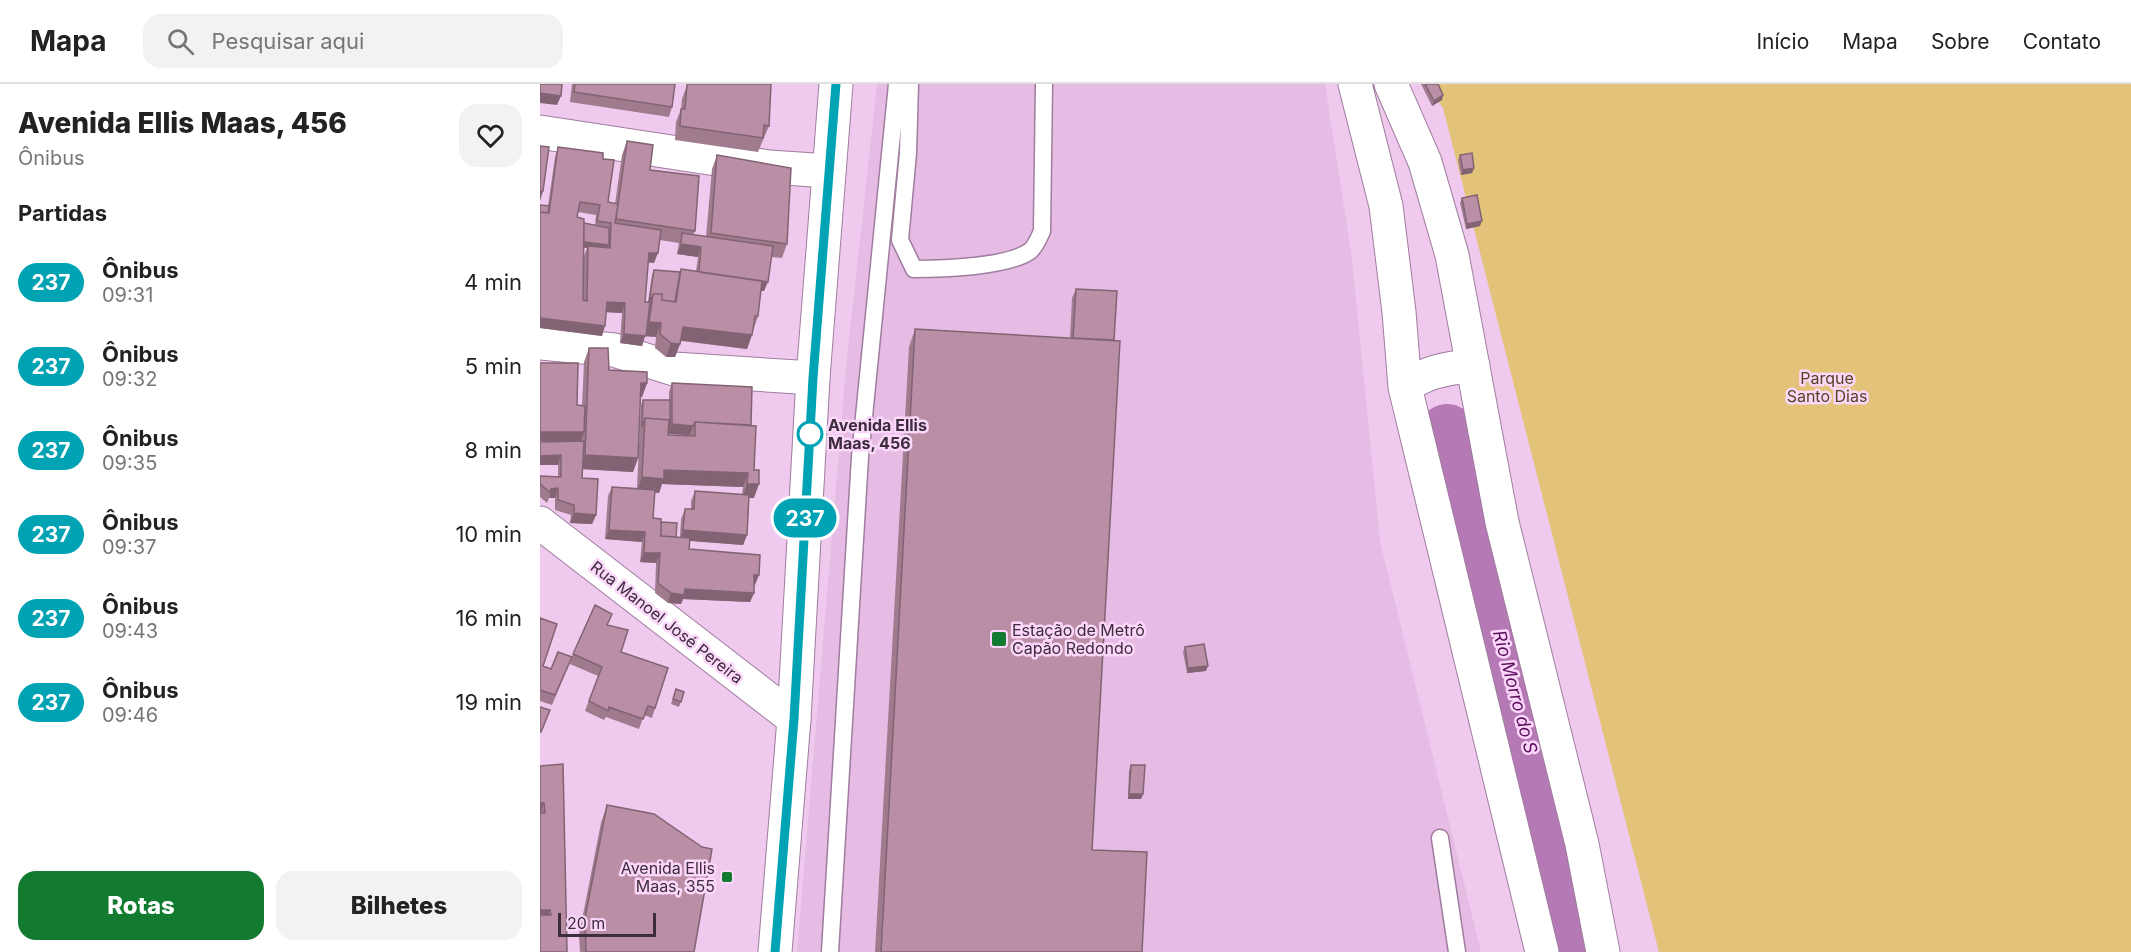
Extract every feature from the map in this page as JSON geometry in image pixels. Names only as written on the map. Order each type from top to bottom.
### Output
[{"type":"main road","points":[[775,952],[794,719],[813,378],[836,84]]},
{"type":"main road","points":[[1355,84],[1386,206],[1406,387],[1542,952]]},
{"type":"main road","points":[[1391,84],[1425,162],[1452,255],[1502,522],[1582,844],[1603,952]]},
{"type":"main road","points":[[540,132],[769,167],[829,171]]},
{"type":"main road","points":[[540,343],[614,350],[674,369],[813,378]]},
{"type":"main road","points":[[1406,387],[1419,377],[1435,370],[1473,365]]},
{"type":"main road","name":"Rua Manoel José Pereira","points":[[540,523],[794,719]]},
{"type":"lane","points":[[830,952],[860,457],[897,84]]},
{"type":"lane","points":[[910,84],[909,142],[900,240],[914,269],[967,267],[997,262],[1030,251],[1038,242],[1042,231],[1044,84]]},
{"type":"lane","points":[[1440,838],[1458,952]]},
{"type":"shaded area","points":[[877,84],[1325,84],[1352,258],[1380,541],[1481,952],[797,952],[846,367]]},
{"type":"green space","name":"Parque Santo Dias","points":[[1425,84],[2131,84],[2131,952],[1659,952],[1443,108]]},
{"type":"building","points":[[540,84],[562,84],[561,96],[540,93]]},
{"type":"building","points":[[575,84],[675,84],[672,107],[574,92]]},
{"type":"building","points":[[688,84],[771,84],[769,126],[764,125],[763,138],[680,126],[681,109],[685,109]]},
{"type":"building","points":[[1425,84],[1438,84],[1443,95],[1434,101]]},
{"type":"building","points":[[627,141],[653,145],[650,170],[699,176],[695,231],[616,219]]},
{"type":"building","points":[[540,146],[549,147],[543,191],[540,191]]},
{"type":"building","points":[[558,147],[603,153],[603,159],[614,160],[608,202],[618,204],[615,223],[661,230],[658,253],[649,253],[645,302],[650,302],[646,336],[624,334],[625,303],[607,302],[605,326],[540,318],[540,212],[549,213]],"holes":[[[580,202],[600,205],[597,221],[611,223],[610,248],[588,246],[587,301],[583,300],[584,219],[577,217]]]},
{"type":"building","points":[[1472,153],[1474,168],[1463,170],[1460,155]]},
{"type":"building","points":[[717,155],[791,168],[787,244],[711,233]]},
{"type":"building","points":[[1477,195],[1482,221],[1467,224],[1462,198]]},
{"type":"building","points":[[540,205],[549,206],[548,213],[540,212]]},
{"type":"building","points":[[584,223],[609,228],[609,245],[584,242]]},
{"type":"building","points":[[682,233],[773,246],[768,282],[699,272],[701,247],[681,244]]},
{"type":"building","points":[[681,269],[762,281],[758,316],[755,316],[752,335],[683,327],[680,344],[671,343],[660,334],[661,323],[649,322],[653,294],[662,294],[662,300],[676,302]]},
{"type":"building","points":[[654,270],[680,272],[675,302],[662,300],[662,294],[653,294],[649,303]]},
{"type":"building","points":[[1076,289],[1117,291],[1114,340],[1073,338]]},
{"type":"building","points":[[915,329],[1120,341],[1092,850],[1147,852],[1142,952],[881,952]]},
{"type":"building","points":[[589,348],[608,348],[609,370],[647,372],[647,383],[641,383],[638,458],[585,455]]},
{"type":"building","points":[[540,363],[578,363],[577,405],[585,406],[584,432],[540,432]]},
{"type":"building","points":[[672,383],[752,387],[751,425],[695,422],[693,426],[672,424]]},
{"type":"building","points":[[643,400],[670,400],[670,429],[669,420],[645,418],[642,427]]},
{"type":"building","points":[[645,418],[669,420],[668,435],[695,436],[695,422],[756,426],[754,470],[759,470],[759,484],[747,484],[748,473],[664,470],[664,479],[642,477]]},
{"type":"building","points":[[584,441],[582,478],[598,479],[596,515],[574,513],[574,505],[558,500],[558,488],[551,489],[551,493],[540,484],[540,476],[561,477],[561,455],[540,456],[540,442]]},
{"type":"building","points":[[612,487],[655,490],[653,518],[661,519],[661,536],[690,538],[689,549],[760,555],[759,575],[754,575],[754,593],[685,589],[684,595],[671,593],[658,583],[660,553],[644,553],[645,532],[609,530]]},
{"type":"building","points":[[695,491],[749,495],[747,535],[683,530],[685,509],[694,509]]},
{"type":"building","points":[[661,522],[677,523],[676,537],[661,536]]},
{"type":"building","points":[[595,605],[612,614],[607,625],[628,630],[621,652],[668,668],[655,708],[648,706],[643,719],[609,707],[608,711],[589,701],[602,667],[573,654]]},
{"type":"building","points":[[540,618],[557,624],[543,666],[551,669],[558,652],[572,657],[555,695],[540,690]]},
{"type":"building","points":[[1204,644],[1208,666],[1188,668],[1185,647]]},
{"type":"building","points":[[676,689],[684,692],[681,702],[673,699]]},
{"type":"building","points":[[540,707],[550,710],[541,732],[540,732]]},
{"type":"building","points":[[563,764],[567,952],[540,952],[540,915],[551,915],[550,910],[540,910],[540,813],[545,813],[544,803],[540,803],[540,766]]},
{"type":"building","points":[[1131,765],[1145,765],[1143,794],[1129,794]]},
{"type":"building","points":[[607,805],[654,814],[702,847],[712,849],[694,952],[586,952],[585,918]]},
{"type":"waterway","name":"Rio Morro do S","points":[[1447,433],[1582,952]]},
{"type":"bus line","name":"237","points":[[775,952],[794,719],[813,378],[836,84]]},
{"type":"place","name":"Avenida Ellis Maas, 456","points":[[810,434]]},
{"type":"place","name":"Estação de Metrô Capão Redondo","points":[[999,639]]},
{"type":"place","name":"Avenida Ellis Maas, 355","points":[[727,877]]}]
